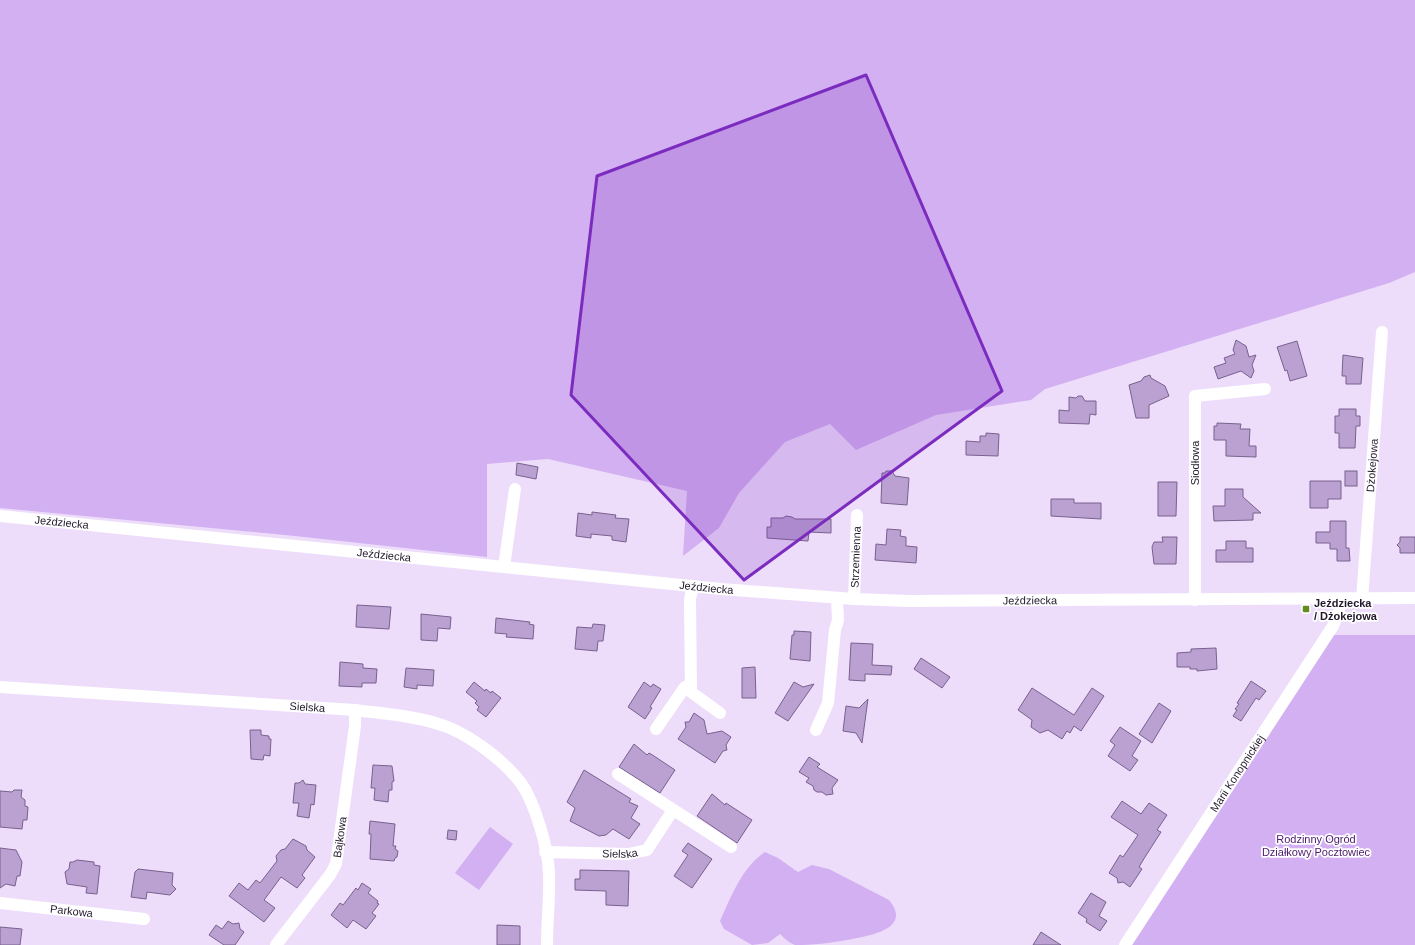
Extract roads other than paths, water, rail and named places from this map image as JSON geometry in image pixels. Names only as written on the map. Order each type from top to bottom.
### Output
[{"type":"street","name":"Dżokejowa","points":[[1362,599],[1382,332]]},
{"type":"street","name":"Siodłowa","points":[[1195,600],[1195,396],[1265,389]]},
{"type":"street","points":[[504,567],[515,488]]},
{"type":"street","name":"Strzemienna","points":[[854,599],[856,515]]},
{"type":"street","name":"Jeździecka","points":[[0,516],[693,586],[854,599],[1195,600],[1415,598]]},
{"type":"street","points":[[693,586],[690,599],[692,692],[720,713]]},
{"type":"street","points":[[816,730],[828,703],[835,630],[838,620],[837,598]]},
{"type":"street","name":"Marii Konopnickiej","points":[[1125,945],[1333,626],[1339,612],[1340,599]]},
{"type":"street","points":[[656,729],[685,687],[691,685]]},
{"type":"street","name":"Sielska","points":[[0,687],[355,710],[405,716],[450,728],[493,754],[521,784],[532,807],[549,872],[547,945]]},
{"type":"street","name":"Bajkowa","points":[[276,945],[330,875],[336,864],[355,726],[355,710]]},
{"type":"street","points":[[618,774],[730,847]]},
{"type":"street","name":"Sielska","points":[[545,852],[628,854],[647,850],[673,810]]},
{"type":"street","name":"Parkowa","points":[[0,903],[144,919]]},
{"type":"place","name":"Jeździecka / Dżokejowa","points":[[1306,609]]},
{"type":"park label","name":"Rodzinny Ogród Działkowy Pocztowiec","points":[[1316,845]]}]
